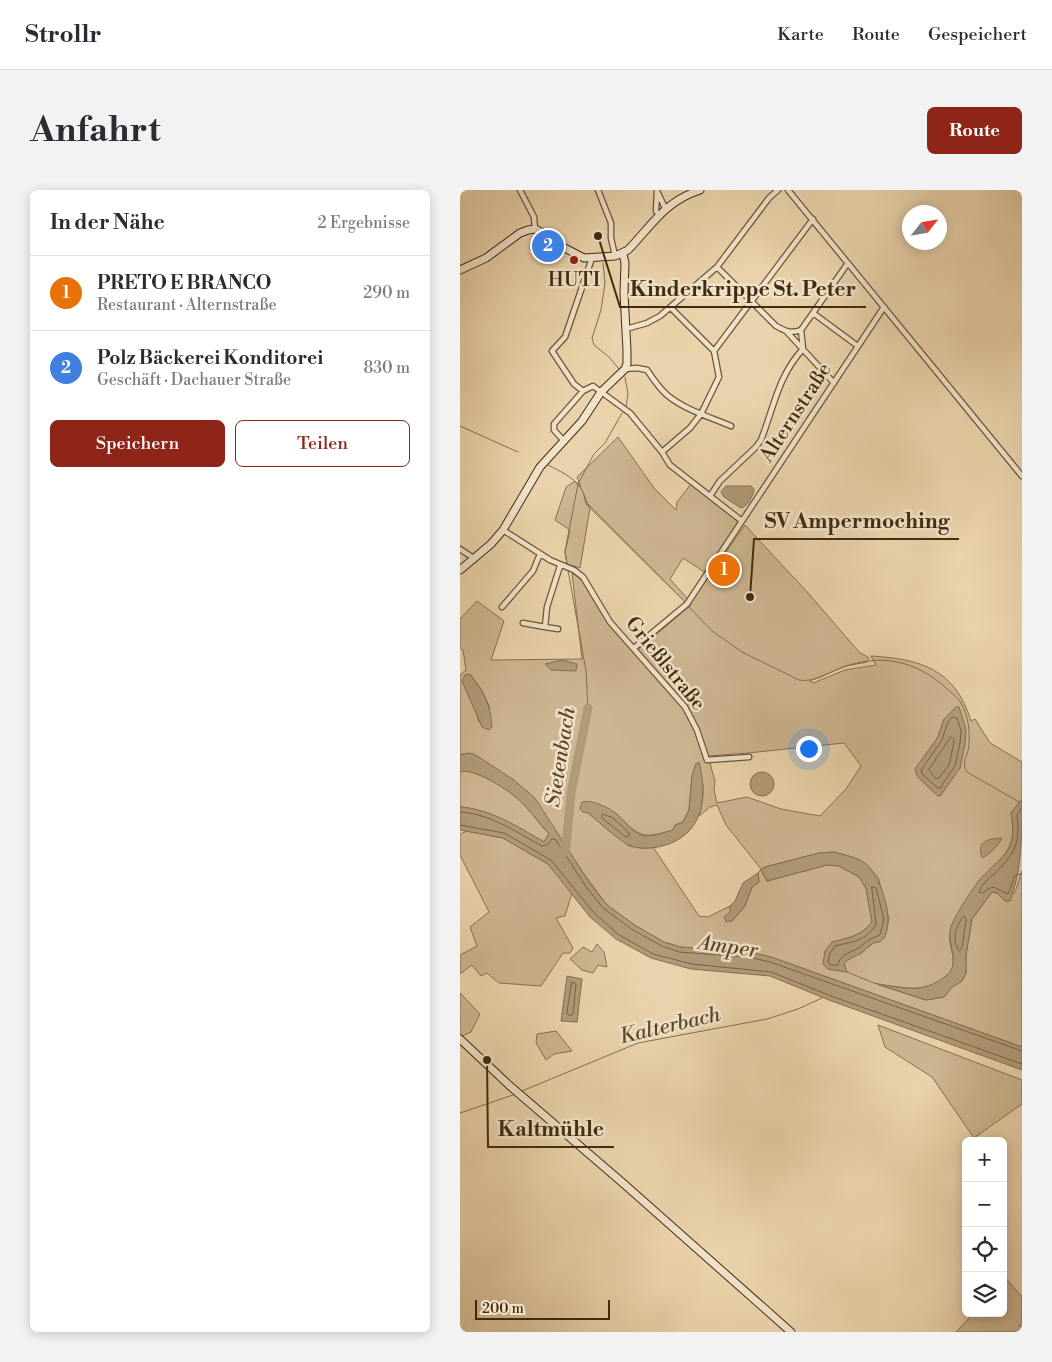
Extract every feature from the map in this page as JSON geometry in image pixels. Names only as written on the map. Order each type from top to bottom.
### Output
[{"type":"main road","points":[[460,270],[486,258],[520,232],[535,229],[577,255],[592,258],[619,255],[628,250],[665,208],[679,199],[700,190]]},
{"type":"main road","points":[[460,570],[503,530],[540,467],[582,421],[601,392],[625,369],[627,364],[624,293],[625,264],[619,255]]},
{"type":"main road","points":[[460,1040],[525,1100],[624,1184],[792,1332]]},
{"type":"street","points":[[520,190],[534,217],[535,229]]},
{"type":"street","points":[[598,190],[611,223],[612,238],[619,255]]},
{"type":"street","points":[[626,329],[660,316],[717,267],[769,198],[778,190]]},
{"type":"street","points":[[788,190],[1022,476]]},
{"type":"street","points":[[657,191],[665,208]]},
{"type":"street","points":[[657,191],[656,211],[659,215]]},
{"type":"street","points":[[714,351],[812,219]]},
{"type":"street","points":[[583,391],[574,384],[552,351],[564,337],[592,258]]},
{"type":"street","points":[[787,332],[794,333],[801,330],[848,264]]},
{"type":"street","points":[[717,267],[776,326],[787,332],[834,383]]},
{"type":"street","name":"Alternstraße","points":[[634,648],[687,604],[884,307]]},
{"type":"street","points":[[662,452],[690,428],[702,414],[719,376],[714,351],[671,308]]},
{"type":"street","points":[[813,313],[855,344]]},
{"type":"street","points":[[710,496],[720,481],[761,440],[777,389],[795,358],[803,349],[801,330]]},
{"type":"street","points":[[625,369],[647,370],[665,393],[674,400],[731,426]]},
{"type":"street","points":[[564,440],[554,430],[554,424],[583,391],[593,386],[630,413],[662,452],[670,465],[742,521]]},
{"type":"street","name":"Grießlstraße","points":[[503,530],[560,566],[574,570],[583,577],[610,622],[675,693],[689,712],[697,730],[706,760],[749,757]]},
{"type":"street","points":[[460,549],[473,556],[474,559]]},
{"type":"street","points":[[502,607],[533,571],[540,554]]},
{"type":"street","points":[[545,627],[547,607],[560,566]]},
{"type":"street","points":[[523,623],[558,629]]},
{"type":"shaded area","points":[[618,437],[654,488],[676,510],[677,502],[691,484],[739,521],[706,573],[683,558],[670,579],[688,599],[685,602],[587,503],[584,495],[586,504],[590,508],[580,568],[567,564],[565,552],[570,530],[555,520],[566,487],[575,481],[581,487],[577,477]]},
{"type":"shaded area","points":[[745,525],[809,594],[859,652],[869,658],[867,662],[846,666],[810,681],[813,683],[845,670],[876,665],[871,656],[905,660],[920,664],[946,678],[956,689],[971,721],[975,719],[990,743],[1022,762],[1022,799],[1011,813],[1013,830],[1011,843],[999,861],[979,881],[951,931],[952,970],[939,981],[922,988],[879,985],[926,1000],[944,997],[952,987],[962,981],[966,973],[966,955],[972,919],[992,892],[997,893],[1005,901],[1015,892],[1022,871],[1022,1047],[771,957],[748,952],[680,947],[664,942],[636,926],[607,905],[514,780],[463,754],[460,755],[460,675],[466,670],[463,650],[460,648],[460,619],[477,601],[504,621],[491,660],[582,659],[572,573],[583,581],[611,627],[634,653],[691,605],[690,603]],"holes":[[[470,674],[481,689],[490,708],[479,722],[474,706]],[[944,719],[965,744],[960,762],[941,795],[938,796],[917,776],[916,769],[938,737]],[[844,743],[861,766],[846,789],[820,816],[781,809],[747,797],[717,803],[714,790],[715,781],[708,756]],[[696,764],[703,783],[699,816],[710,807],[717,805],[726,825],[761,869],[758,873],[759,882],[752,887],[745,906],[732,921],[730,906],[708,917],[699,916],[653,847],[629,846],[588,813],[616,813],[635,831],[641,834],[653,835],[673,830],[675,825],[683,822],[689,810],[692,776]],[[834,852],[858,859],[878,877],[889,919],[884,938],[879,942],[873,943],[860,954],[851,956],[844,963],[846,971],[828,969],[832,942],[849,938],[868,927],[872,922],[866,888],[859,877],[839,866],[827,865],[767,881],[761,870],[765,867],[819,853]]]},
{"type":"shaded area","points":[[463,770],[470,771],[492,781],[518,799],[549,834],[544,842],[493,815],[460,807],[460,772]]},
{"type":"shaded area","points":[[467,831],[503,838],[548,864],[572,893],[565,916],[556,918],[573,948],[570,953],[563,953],[541,986],[499,983],[487,973],[481,976],[472,965],[460,974],[460,955],[477,946],[470,927],[489,912],[460,855],[460,834]]},
{"type":"shaded area","points":[[597,944],[604,952],[607,967],[598,965],[593,973],[582,970],[570,959],[583,947],[592,952]]},
{"type":"shaded area","points":[[460,993],[480,1014],[471,1032],[460,1037]]},
{"type":"shaded area","points":[[878,1025],[1022,1080],[1022,1104],[973,1137],[932,1077],[885,1047]]},
{"type":"shaded area","points":[[556,1031],[572,1051],[554,1054],[546,1060],[536,1043],[537,1034]]},
{"type":"shaded area","points":[[1007,1280],[1022,1297],[1022,1323],[1019,1326],[1022,1326],[1022,1332],[956,1332],[970,1317],[1007,1317]]},
{"type":"water","points":[[726,486],[751,486],[754,491],[748,503],[741,508],[724,497],[721,492]]},
{"type":"water","points":[[562,660],[577,664],[576,671],[551,670],[545,664]]},
{"type":"water","points":[[470,674],[483,693],[488,705],[492,727],[489,730],[482,727],[462,681],[465,675]]},
{"type":"water","points":[[956,707],[959,707],[966,729],[965,744],[960,768],[941,795],[938,796],[917,776],[915,769],[938,737],[944,719]]},
{"type":"water","points":[[474,754],[514,780],[535,798],[591,885],[607,905],[636,926],[664,942],[680,947],[748,952],[771,957],[1022,1047],[1022,1070],[829,1000],[770,976],[691,969],[651,958],[616,939],[590,917],[548,864],[503,838],[460,830],[460,807],[471,808],[493,815],[544,842],[549,834],[522,803],[507,790],[481,776],[466,771],[460,772],[460,755]]},
{"type":"water","points":[[699,762],[703,799],[696,821],[681,838],[669,844],[650,848],[631,846],[580,809],[582,802],[586,801],[606,807],[615,812],[638,834],[646,836],[673,830],[675,825],[683,822],[689,810],[692,776],[696,764]]},
{"type":"water","points":[[762,772],[771,775],[774,784],[771,793],[762,796],[753,793],[750,784],[753,775]]},
{"type":"water","points":[[1022,799],[1020,851],[1014,889],[1010,901],[1005,901],[997,893],[992,892],[972,919],[966,955],[966,973],[962,981],[952,987],[944,997],[926,1000],[874,983],[903,988],[921,988],[947,975],[953,965],[950,933],[953,922],[978,882],[1002,857],[1011,844],[1013,826],[1011,813]]},
{"type":"water","points":[[1002,838],[994,849],[982,858],[982,844],[988,840]]},
{"type":"water","points":[[834,852],[859,860],[872,870],[881,889],[887,911],[887,932],[883,939],[880,942],[873,943],[844,963],[847,972],[828,969],[823,964],[825,951],[832,942],[849,938],[859,933],[872,922],[866,888],[859,877],[839,866],[827,865],[767,881],[761,870],[765,867],[819,853]]},
{"type":"water","points":[[758,873],[759,882],[752,887],[745,906],[732,921],[726,922],[724,917],[730,912],[730,906],[735,901],[743,883]]},
{"type":"water","points":[[567,976],[582,979],[577,1022],[561,1021]]},
{"type":"waterway","name":"Sietenbach","points":[[603,263],[605,283],[601,310],[592,338],[594,345],[609,357],[619,369]]},
{"type":"waterway","name":"Sietenbach","points":[[625,377],[628,394],[626,407]]},
{"type":"waterway","name":"Sietenbach","points":[[567,564],[565,551],[578,484],[594,454],[605,443],[622,413]]},
{"type":"waterway","points":[[460,426],[518,452]]},
{"type":"waterway","points":[[548,465],[577,483],[582,489],[590,508],[685,602]]},
{"type":"waterway","name":"Sietenbach","points":[[568,570],[586,671],[588,708]]},
{"type":"waterway","points":[[689,607],[712,631],[742,652],[799,680],[811,680],[846,666],[873,661],[898,662],[911,666],[934,678],[960,701],[967,718],[969,748],[964,765],[967,772],[1019,802]]},
{"type":"waterway","name":"Sietenbach","points":[[561,857],[566,846],[571,793],[588,708]]},
{"type":"waterway","points":[[847,972],[874,983]]},
{"type":"waterway","name":"Kalterbach","points":[[522,1091],[638,1043],[767,1019],[798,1009],[822,998]]},
{"type":"waterway","name":"Kalterbach","points":[[460,1113],[516,1094]]},
{"type":"place","name":"Kinderkrippe St. Peter","points":[[598,236]]},
{"type":"place","name":"Polz Bäckerei Konditorei","points":[[548,246]]},
{"type":"place","name":"HUTI","points":[[574,260]]},
{"type":"place","name":"PRETO E BRANCO","points":[[724,570]]},
{"type":"place","name":"SV Ampermoching","points":[[750,597]]},
{"type":"place","name":"Kaltmühle","points":[[487,1060]]},
{"type":"water label","name":"Amper","points":[[728,947]]}]
